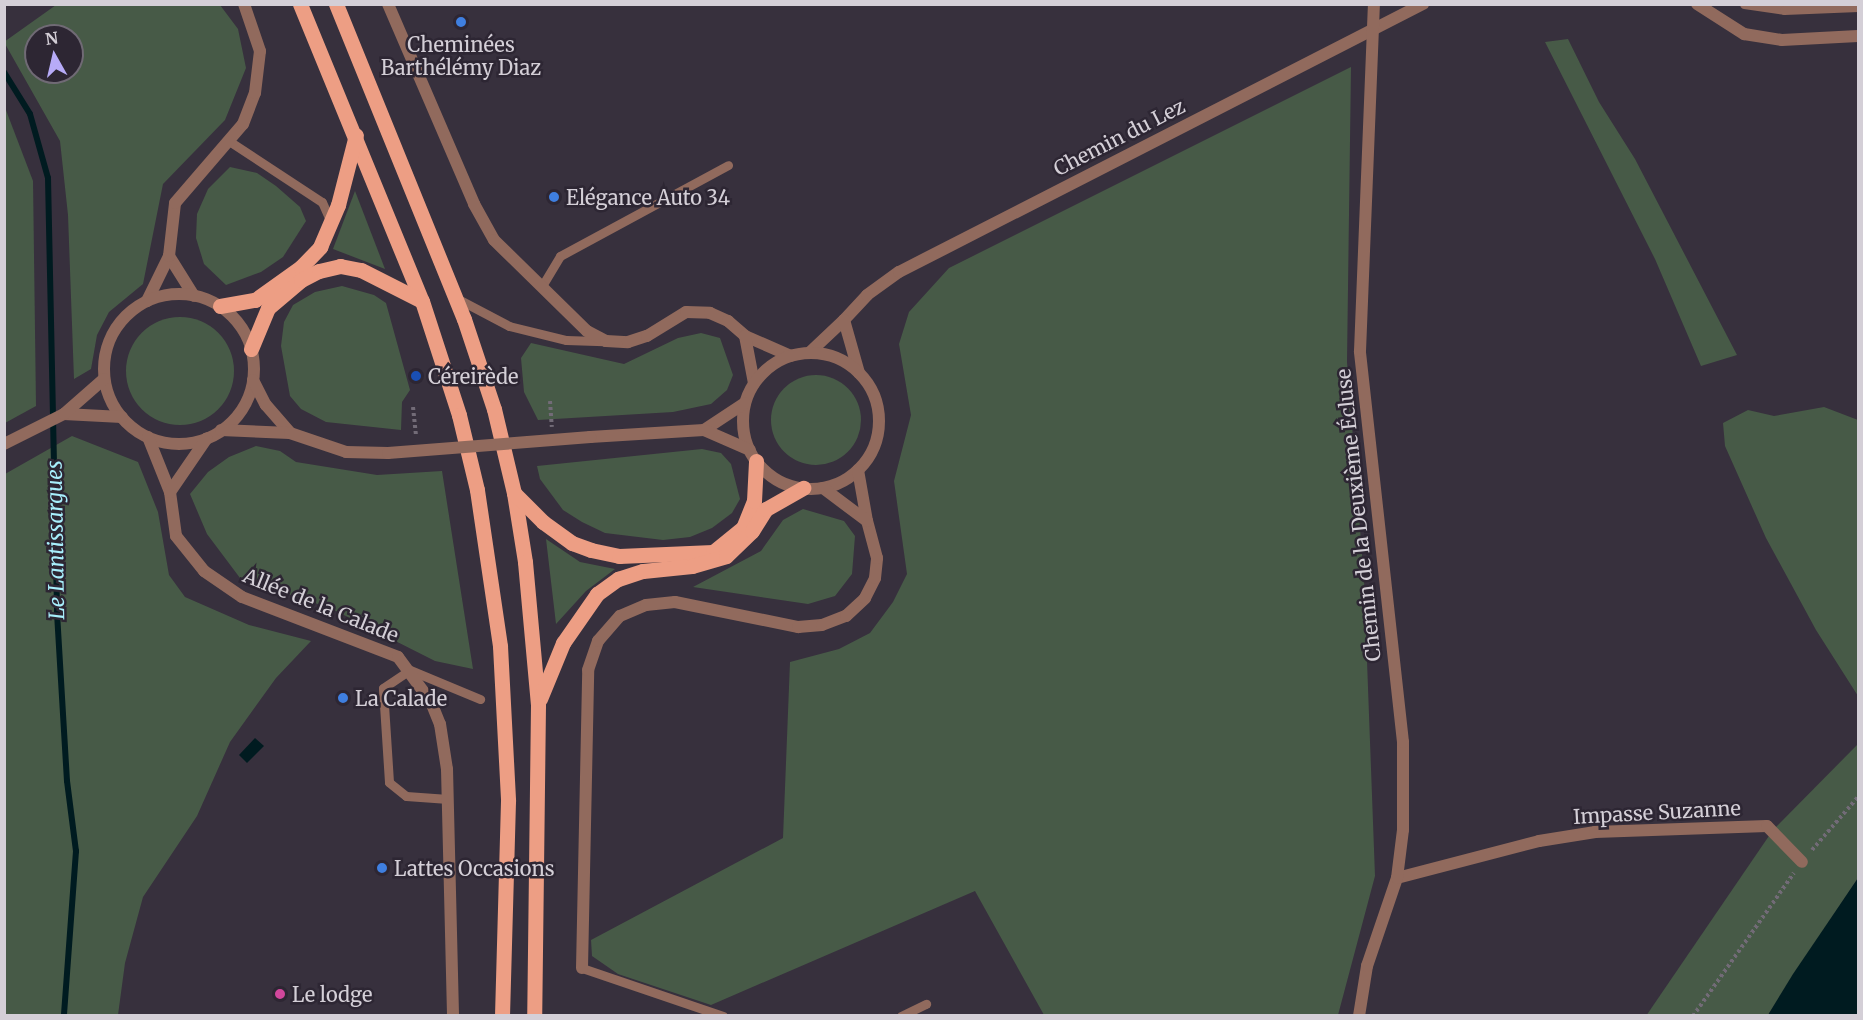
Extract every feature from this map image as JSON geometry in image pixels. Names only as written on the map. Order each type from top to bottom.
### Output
[{"type":"main road","points":[[300,4],[356,135],[422,301],[459,416],[492,570],[508,801],[502,1016]]},
{"type":"main road","points":[[336,4],[456,298],[494,409],[514,494],[525,562],[538,705],[534,1016]]},
{"type":"main road","points":[[220,306],[255,300],[301,267],[320,247],[332,222],[356,135]]},
{"type":"main road","points":[[251,349],[268,308],[301,280],[340,266],[361,270],[422,301]]},
{"type":"main road","points":[[514,494],[562,536],[591,550],[619,556],[713,552],[743,528],[754,501],[753,455]]},
{"type":"main road","points":[[538,705],[563,643],[597,594],[618,579],[643,571],[692,566],[726,556],[752,531],[766,509],[803,488]]},
{"type":"street","points":[[147,301],[169,255],[176,203],[247,117],[260,74],[256,35],[244,4]]},
{"type":"street","points":[[388,4],[474,204],[494,240],[587,331],[606,341],[628,342],[647,336],[686,312],[710,313],[728,321],[745,336],[791,356]]},
{"type":"street","name":"Chemin de la Deuxième Écluse","points":[[1359,1016],[1367,966],[1397,878],[1403,830],[1403,742],[1360,351],[1370,33],[1374,4]]},
{"type":"street","name":"Chemin du Lez","points":[[809,353],[844,321],[867,295],[899,272],[1423,4]]},
{"type":"street","points":[[1697,4],[1744,34],[1782,40],[1858,36]]},
{"type":"street","points":[[169,255],[194,296]]},
{"type":"street","points":[[253,380],[242,408],[221,430],[207,438],[178,443],[148,437],[122,417],[104,379],[104,360],[114,333],[131,311],[147,301],[170,294],[194,296],[220,306],[240,325],[251,349],[253,380],[266,405],[290,433]]},
{"type":"street","points":[[844,321],[859,372],[872,390],[878,411],[878,432],[871,452],[858,470],[823,488],[803,488],[769,474],[753,455],[744,435],[746,403],[754,383],[766,371],[791,356],[809,353],[836,358],[859,372]]},
{"type":"street","points":[[745,336],[754,383]]},
{"type":"street","points":[[4,444],[64,414],[104,379]]},
{"type":"street","points":[[221,430],[290,433],[346,452],[388,453],[704,430],[746,403]]},
{"type":"street","points":[[64,414],[122,417]]},
{"type":"street","points":[[704,430],[753,455]]},
{"type":"street","name":"Allée de la Calade","points":[[148,437],[170,492],[176,536],[204,571],[242,597],[398,657],[410,670],[440,724],[448,799],[453,1016]]},
{"type":"street","points":[[170,492],[207,438]]},
{"type":"street","points":[[582,968],[588,670],[598,641],[620,616],[646,604],[675,603],[798,627],[822,625],[846,616],[865,598],[874,578],[877,558],[867,521],[858,470]]},
{"type":"street","points":[[823,488],[867,521]]},
{"type":"street","name":"Impasse Suzanne","points":[[1397,878],[1539,841],[1595,832],[1767,826],[1802,862]]},
{"type":"lane","points":[[1744,4],[1784,10],[1858,7]]},
{"type":"lane","points":[[229,141],[322,202],[332,222]]},
{"type":"lane","points":[[542,286],[560,256],[728,165]]},
{"type":"lane","points":[[456,298],[509,326],[566,340],[606,341]]},
{"type":"lane","points":[[448,799],[406,796],[389,782],[383,688],[410,670],[480,699]]},
{"type":"lane","points":[[582,968],[723,1016]]},
{"type":"lane","points":[[901,1016],[926,1004]]},
{"type":"path","points":[[550,401],[552,424]]},
{"type":"path","points":[[413,407],[416,435]]},
{"type":"path","points":[[1693,1016],[1802,862],[1858,796]]},
{"type":"shaded area","points":[[56,5],[220,5],[238,29],[246,68],[225,120],[163,184],[143,284],[109,312],[97,335],[91,369],[74,379],[68,215],[60,141],[28,84],[84,84],[84,24],[29,24]]},
{"type":"shaded area","points":[[24,28],[24,77],[4,42]]},
{"type":"shaded area","points":[[1568,39],[1599,102],[1635,159],[1737,355],[1701,366],[1655,259],[1545,42]]},
{"type":"shaded area","points":[[1351,67],[1347,362],[1364,580],[1375,876],[1338,1015],[1044,1015],[975,891],[711,1005],[618,974],[592,956],[591,940],[783,838],[790,662],[839,649],[870,633],[893,602],[907,574],[894,481],[911,415],[899,344],[909,312],[949,268]]},
{"type":"shaded area","points":[[4,105],[33,181],[36,406],[5,423]]},
{"type":"shaded area","points":[[230,167],[257,173],[276,186],[300,207],[306,221],[283,257],[261,272],[226,285],[204,264],[196,238],[197,214],[208,189]]},
{"type":"shaded area","points":[[355,191],[385,269],[333,249]]},
{"type":"shaded area","points":[[342,286],[374,295],[386,303],[410,390],[402,402],[401,430],[326,422],[301,409],[290,396],[281,346],[284,322],[293,305],[315,292]]},
{"type":"shaded area","points":[[180,317],[201,321],[218,333],[230,350],[234,371],[230,392],[218,409],[201,421],[180,425],[159,421],[142,409],[130,392],[126,371],[130,350],[142,333],[159,321]]},
{"type":"shaded area","points":[[701,333],[720,338],[733,375],[727,390],[711,404],[673,412],[538,420],[524,392],[521,358],[531,343],[624,364],[678,338]]},
{"type":"shaded area","points":[[816,375],[833,378],[848,388],[858,403],[861,420],[858,437],[848,452],[833,462],[816,465],[799,462],[784,452],[774,437],[771,420],[774,403],[784,388],[799,378]]},
{"type":"shaded area","points":[[1824,407],[1858,420],[1858,696],[1816,630],[1766,538],[1725,446],[1723,423],[1748,410],[1774,416]]},
{"type":"shaded area","points":[[72,436],[138,462],[158,512],[169,575],[185,597],[249,625],[311,641],[276,678],[230,742],[197,816],[143,897],[125,963],[118,1015],[5,1015],[5,474]]},
{"type":"shaded area","points":[[256,446],[280,451],[296,462],[377,475],[442,471],[473,669],[435,661],[330,608],[240,578],[207,534],[190,494],[208,472],[229,457]]},
{"type":"shaded area","points":[[702,449],[721,453],[731,464],[740,499],[732,513],[712,528],[690,537],[663,540],[605,533],[582,522],[563,510],[540,479],[537,466]]},
{"type":"shaded area","points":[[803,509],[844,521],[855,536],[852,574],[835,596],[808,604],[693,587],[761,551],[783,520]]},
{"type":"shaded area","points":[[546,539],[580,562],[615,569],[586,591],[556,624]]},
{"type":"shaded area","points":[[255,738],[264,746],[247,763],[239,755]]},
{"type":"shaded area","points":[[1858,744],[1858,878],[1768,1015],[1646,1016],[1773,830]]},
{"type":"shaded area","points":[[1858,878],[1858,1015],[1768,1015],[1793,974]]},
{"type":"waterway","name":"Le Lantissargues","points":[[4,72],[30,114],[48,178],[57,613],[67,781],[76,851],[64,1016]]},
{"type":"place","name":"Cheminées Barthélémy Diaz","points":[[461,22]]},
{"type":"place","name":"Elégance Auto 34","points":[[554,197]]},
{"type":"place","name":"Céreirède","points":[[416,376]]},
{"type":"place","name":"La Calade","points":[[343,698]]},
{"type":"place","name":"Lattes Occasions","points":[[382,868]]},
{"type":"place","name":"Le lodge","points":[[280,994]]}]
